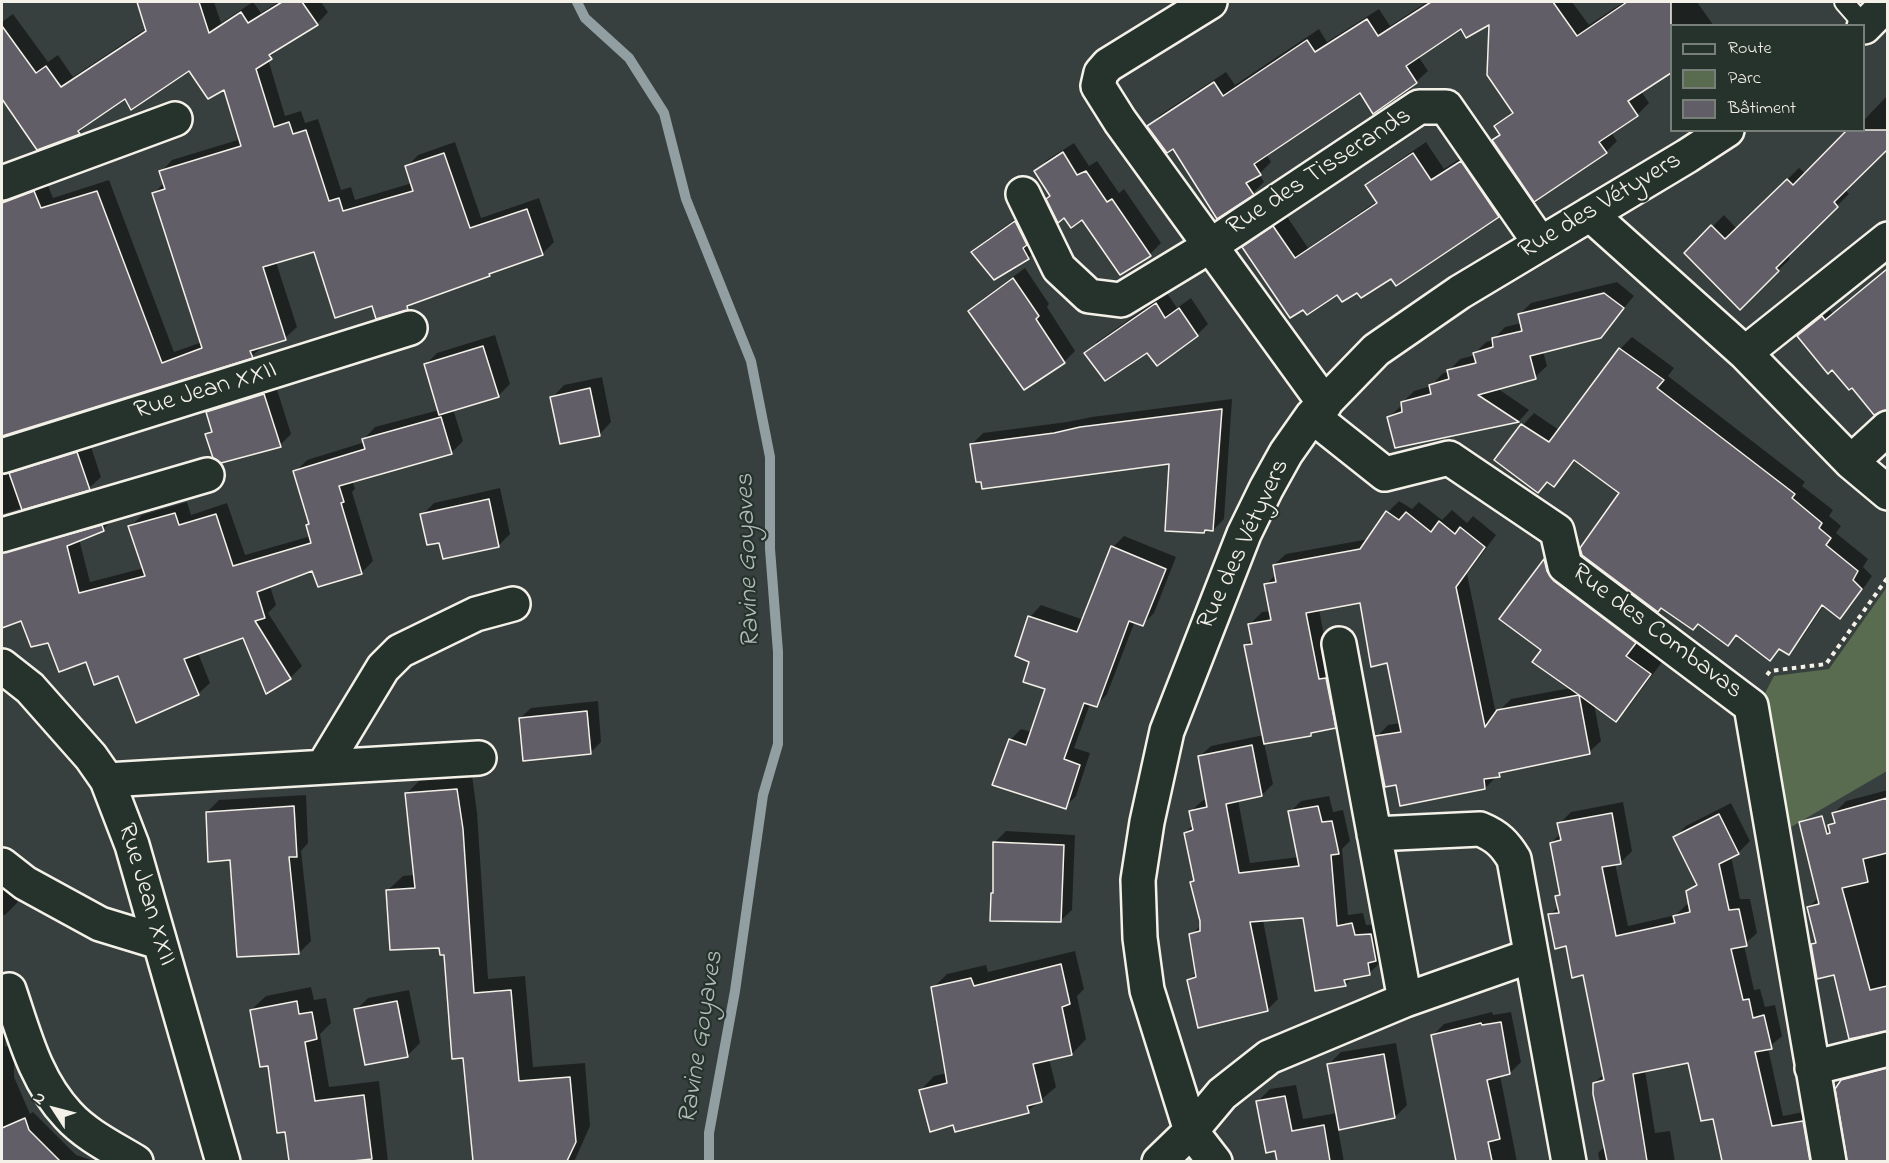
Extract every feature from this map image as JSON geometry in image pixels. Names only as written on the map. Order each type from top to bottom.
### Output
[{"type":"street","name":"Rue des Tisserands","points":[[1210,2],[1108,65],[1101,73],[1098,86],[1120,121],[1210,246],[1318,410]]},
{"type":"street","points":[[1857,18],[1887,3]]},
{"type":"street","name":"Rue des Tisserands","points":[[1023,194],[1059,268],[1089,296],[1121,300],[1210,246],[1419,107],[1446,107],[1540,243]]},
{"type":"street","points":[[2,183],[174,119]]},
{"type":"street","name":"Rue des Vétyvers","points":[[1215,1161],[1191,1131],[1166,1057],[1146,979],[1140,938],[1138,880],[1147,822],[1167,731],[1244,534],[1286,453],[1318,410],[1376,350],[1460,292],[1724,132]]},
{"type":"street","points":[[1590,214],[1745,353],[1851,462],[1887,494]]},
{"type":"street","points":[[1745,353],[1887,239]]},
{"type":"street","name":"Rue Jean XXII","points":[[2,456],[410,328]]},
{"type":"street","name":"Rue des Combavas","points":[[1318,410],[1385,474],[1449,458],[1557,531],[1564,566],[1752,706],[1828,1161]]},
{"type":"street","points":[[1851,462],[1887,428]]},
{"type":"street","points":[[2,535],[207,475]]},
{"type":"street","points":[[323,767],[383,668],[400,651],[476,614],[513,604]]},
{"type":"street","points":[[1339,644],[1405,1000]]},
{"type":"street","name":"Rue Jean XXII","points":[[2,666],[30,688],[91,756],[107,780],[132,844],[223,1161]]},
{"type":"street","points":[[107,780],[479,758]]},
{"type":"street","points":[[1374,834],[1480,828],[1495,835],[1506,845],[1514,859],[1569,1161]]},
{"type":"street","points":[[2,865],[24,883],[100,924],[159,942]]},
{"type":"street","points":[[1159,1161],[1191,1131],[1222,1094],[1269,1057],[1405,1000],[1530,956]]},
{"type":"street","points":[[9,990],[31,1055],[47,1089],[68,1116],[136,1161]]},
{"type":"street","points":[[1812,1068],[1887,1049]]},
{"type":"path","points":[[1745,701],[1770,671],[1826,664],[1887,577]]},
{"type":"green space","points":[[1887,587],[1887,771],[1791,827],[1762,699],[1774,676],[1829,669]]},
{"type":"building","points":[[137,2],[199,2],[209,33],[241,12],[248,23],[282,2],[302,2],[318,25],[269,55],[272,59],[256,69],[274,127],[289,122],[293,134],[306,130],[329,201],[339,198],[343,211],[413,191],[405,166],[444,153],[470,228],[527,209],[543,255],[407,306],[408,310],[376,319],[372,306],[335,318],[314,252],[263,267],[286,340],[250,351],[253,358],[2,436],[2,203],[34,191],[41,208],[97,191],[162,363],[202,348],[152,193],[165,189],[159,171],[241,146],[224,90],[208,99],[189,71],[131,110],[125,99],[78,131],[80,134],[37,150],[2,99],[2,26],[36,73],[46,66],[61,87],[146,31]]},
{"type":"building","points":[[1431,2],[1553,2],[1577,36],[1627,2],[1671,2],[1670,74],[1628,101],[1638,116],[1599,142],[1607,153],[1534,202],[1492,140],[1500,135],[1494,126],[1513,113],[1487,75],[1489,25],[1466,38],[1461,29],[1406,66],[1417,83],[1373,114],[1360,93],[1254,164],[1261,175],[1246,183],[1254,195],[1217,219],[1173,149],[1167,153],[1147,126],[1214,82],[1223,96],[1307,40],[1315,52],[1367,19],[1378,36]]},
{"type":"building","points":[[1887,130],[1887,150],[1834,202],[1838,207],[1776,268],[1779,271],[1740,310],[1684,253],[1711,225],[1725,239],[1787,179],[1793,185],[1845,132]]},
{"type":"building","points":[[1063,152],[1077,175],[1086,171],[1107,202],[1112,199],[1151,256],[1120,275],[1082,220],[1071,228],[1064,218],[1058,223],[1046,199],[1050,196],[1034,171]]},
{"type":"building","points":[[1413,153],[1431,180],[1461,161],[1499,217],[1396,286],[1391,279],[1361,298],[1357,293],[1342,302],[1337,295],[1307,315],[1303,310],[1290,318],[1242,247],[1273,226],[1295,258],[1377,203],[1365,185]]},
{"type":"building","points":[[1015,221],[1027,245],[1023,248],[1029,259],[994,280],[971,252]]},
{"type":"building","points":[[1887,269],[1887,410],[1874,415],[1852,388],[1849,390],[1832,370],[1828,374],[1797,336],[1822,316],[1825,320]]},
{"type":"building","points":[[1013,278],[1039,316],[1036,319],[1065,363],[1024,390],[968,311]]},
{"type":"building","points":[[1604,293],[1624,308],[1601,338],[1530,356],[1536,379],[1478,395],[1519,422],[1395,448],[1387,417],[1402,412],[1401,402],[1431,394],[1429,385],[1449,379],[1447,370],[1476,363],[1473,353],[1493,347],[1492,338],[1522,331],[1518,314]]},
{"type":"building","points":[[1156,303],[1165,318],[1179,308],[1198,336],[1157,366],[1147,353],[1105,381],[1084,353]]},
{"type":"building","points":[[483,346],[499,397],[439,415],[424,364]]},
{"type":"building","points":[[1619,348],[1664,380],[1657,388],[1795,494],[1792,498],[1822,523],[1819,528],[1831,538],[1826,545],[1858,571],[1853,580],[1862,589],[1840,619],[1822,605],[1789,655],[1779,649],[1770,661],[1736,635],[1728,646],[1698,624],[1693,630],[1661,608],[1658,612],[1582,555],[1580,548],[1619,493],[1574,460],[1554,487],[1547,482],[1538,493],[1494,460],[1521,424],[1549,442]]},
{"type":"building","points":[[590,388],[600,436],[560,444],[550,397]]},
{"type":"building","points":[[264,394],[281,447],[221,463],[213,458],[205,434],[212,432],[206,412]]},
{"type":"building","points":[[1222,409],[1213,531],[1205,530],[1204,533],[1165,531],[1169,464],[982,489],[981,482],[976,482],[970,444]]},
{"type":"building","points":[[441,417],[452,454],[339,486],[344,502],[341,503],[362,574],[318,587],[312,571],[257,592],[265,618],[255,621],[291,679],[266,694],[243,638],[184,659],[199,695],[136,723],[118,676],[94,685],[86,662],[59,672],[48,643],[31,647],[21,621],[2,628],[2,553],[102,525],[104,531],[67,546],[79,593],[145,576],[128,526],[175,513],[179,525],[216,514],[233,566],[311,543],[306,525],[309,524],[293,471],[365,449],[362,439]]},
{"type":"building","points":[[77,452],[90,490],[22,510],[9,473]]},
{"type":"building","points":[[489,499],[499,547],[443,559],[439,543],[427,545],[420,514]]},
{"type":"building","points":[[1386,511],[1399,520],[1406,512],[1431,532],[1439,521],[1455,534],[1460,527],[1485,547],[1456,587],[1485,727],[1497,710],[1579,695],[1590,754],[1499,773],[1500,777],[1484,779],[1485,789],[1400,806],[1396,785],[1385,787],[1375,736],[1401,732],[1387,663],[1371,667],[1360,603],[1306,613],[1319,679],[1326,678],[1336,728],[1311,733],[1311,736],[1264,744],[1244,645],[1252,644],[1248,624],[1271,620],[1264,584],[1276,582],[1273,565],[1360,549]]},
{"type":"building","points":[[1111,546],[1166,569],[1143,626],[1129,621],[1097,707],[1084,703],[1064,759],[1080,765],[1066,809],[992,785],[1009,739],[1026,745],[1045,689],[1023,682],[1029,662],[1015,656],[1028,616],[1077,632]]},
{"type":"building","points":[[1544,559],[1547,571],[1554,581],[1636,643],[1626,656],[1651,674],[1616,722],[1532,662],[1541,650],[1499,619]]},
{"type":"building","points":[[587,711],[591,754],[523,761],[519,718]]},
{"type":"building","points":[[1252,745],[1262,796],[1226,804],[1239,873],[1299,866],[1288,811],[1318,806],[1322,822],[1332,821],[1339,854],[1331,855],[1337,926],[1352,923],[1355,935],[1371,934],[1376,961],[1368,963],[1370,975],[1344,980],[1346,986],[1315,991],[1303,918],[1250,922],[1268,1011],[1198,1028],[1187,980],[1196,977],[1189,934],[1200,931],[1200,921],[1190,882],[1194,881],[1184,833],[1193,830],[1189,811],[1207,807],[1198,756]]},
{"type":"building","points":[[457,789],[463,829],[474,993],[511,990],[519,1081],[570,1077],[576,1142],[567,1161],[473,1161],[463,1058],[452,1059],[444,955],[440,955],[439,948],[390,950],[386,890],[415,888],[405,793]]},
{"type":"building","points":[[1887,798],[1887,853],[1863,859],[1868,882],[1842,888],[1870,990],[1887,986],[1887,1031],[1849,1039],[1834,975],[1817,979],[1811,944],[1816,943],[1807,907],[1819,904],[1799,822],[1822,816],[1827,834],[1830,833],[1828,825],[1835,823],[1832,813]]},
{"type":"building","points":[[294,806],[297,857],[289,857],[299,954],[237,957],[230,860],[208,862],[206,812]]},
{"type":"building","points":[[1612,813],[1621,864],[1602,867],[1616,936],[1675,923],[1673,916],[1690,912],[1686,891],[1697,885],[1673,837],[1719,814],[1739,854],[1719,864],[1729,910],[1739,909],[1747,946],[1731,949],[1743,1000],[1749,999],[1753,1018],[1764,1015],[1772,1049],[1755,1052],[1772,1126],[1803,1121],[1810,1161],[1722,1161],[1713,1119],[1701,1121],[1688,1063],[1633,1074],[1647,1161],[1607,1161],[1593,1094],[1593,1083],[1604,1080],[1583,975],[1572,978],[1566,946],[1555,949],[1548,914],[1559,913],[1555,896],[1560,895],[1550,843],[1561,840],[1557,823]]},
{"type":"building","points":[[993,842],[1064,845],[1061,922],[990,921],[991,893],[993,893]]},
{"type":"building","points":[[1061,964],[1070,1004],[1062,1007],[1072,1055],[1033,1064],[1042,1102],[1027,1106],[1029,1113],[955,1132],[953,1125],[930,1132],[919,1090],[947,1083],[931,987],[971,978],[974,986]]},
{"type":"building","points":[[297,1001],[299,1014],[312,1012],[317,1039],[305,1042],[315,1101],[364,1095],[372,1159],[289,1161],[285,1132],[277,1133],[268,1066],[260,1067],[250,1010]]},
{"type":"building","points":[[397,1001],[408,1057],[365,1065],[354,1009]]},
{"type":"building","points":[[1501,1022],[1510,1074],[1487,1080],[1500,1139],[1488,1142],[1492,1161],[1456,1161],[1431,1035],[1481,1023],[1482,1025]]},
{"type":"building","points":[[1384,1054],[1395,1118],[1339,1130],[1327,1064]]},
{"type":"building","points":[[1887,1068],[1887,1161],[1847,1161],[1835,1089],[1841,1080]]},
{"type":"building","points":[[1285,1096],[1292,1131],[1324,1125],[1330,1161],[1277,1161],[1275,1151],[1266,1153],[1256,1101]]},
{"type":"building","points":[[25,1118],[29,1130],[60,1161],[2,1161],[2,1128]]},
{"type":"waterway","name":"Ravine Goyaves","points":[[577,2],[585,18],[629,58],[664,113],[686,199],[751,361],[770,457],[770,549],[778,652],[778,744],[763,795],[735,991],[709,1133],[709,1162]]}]
